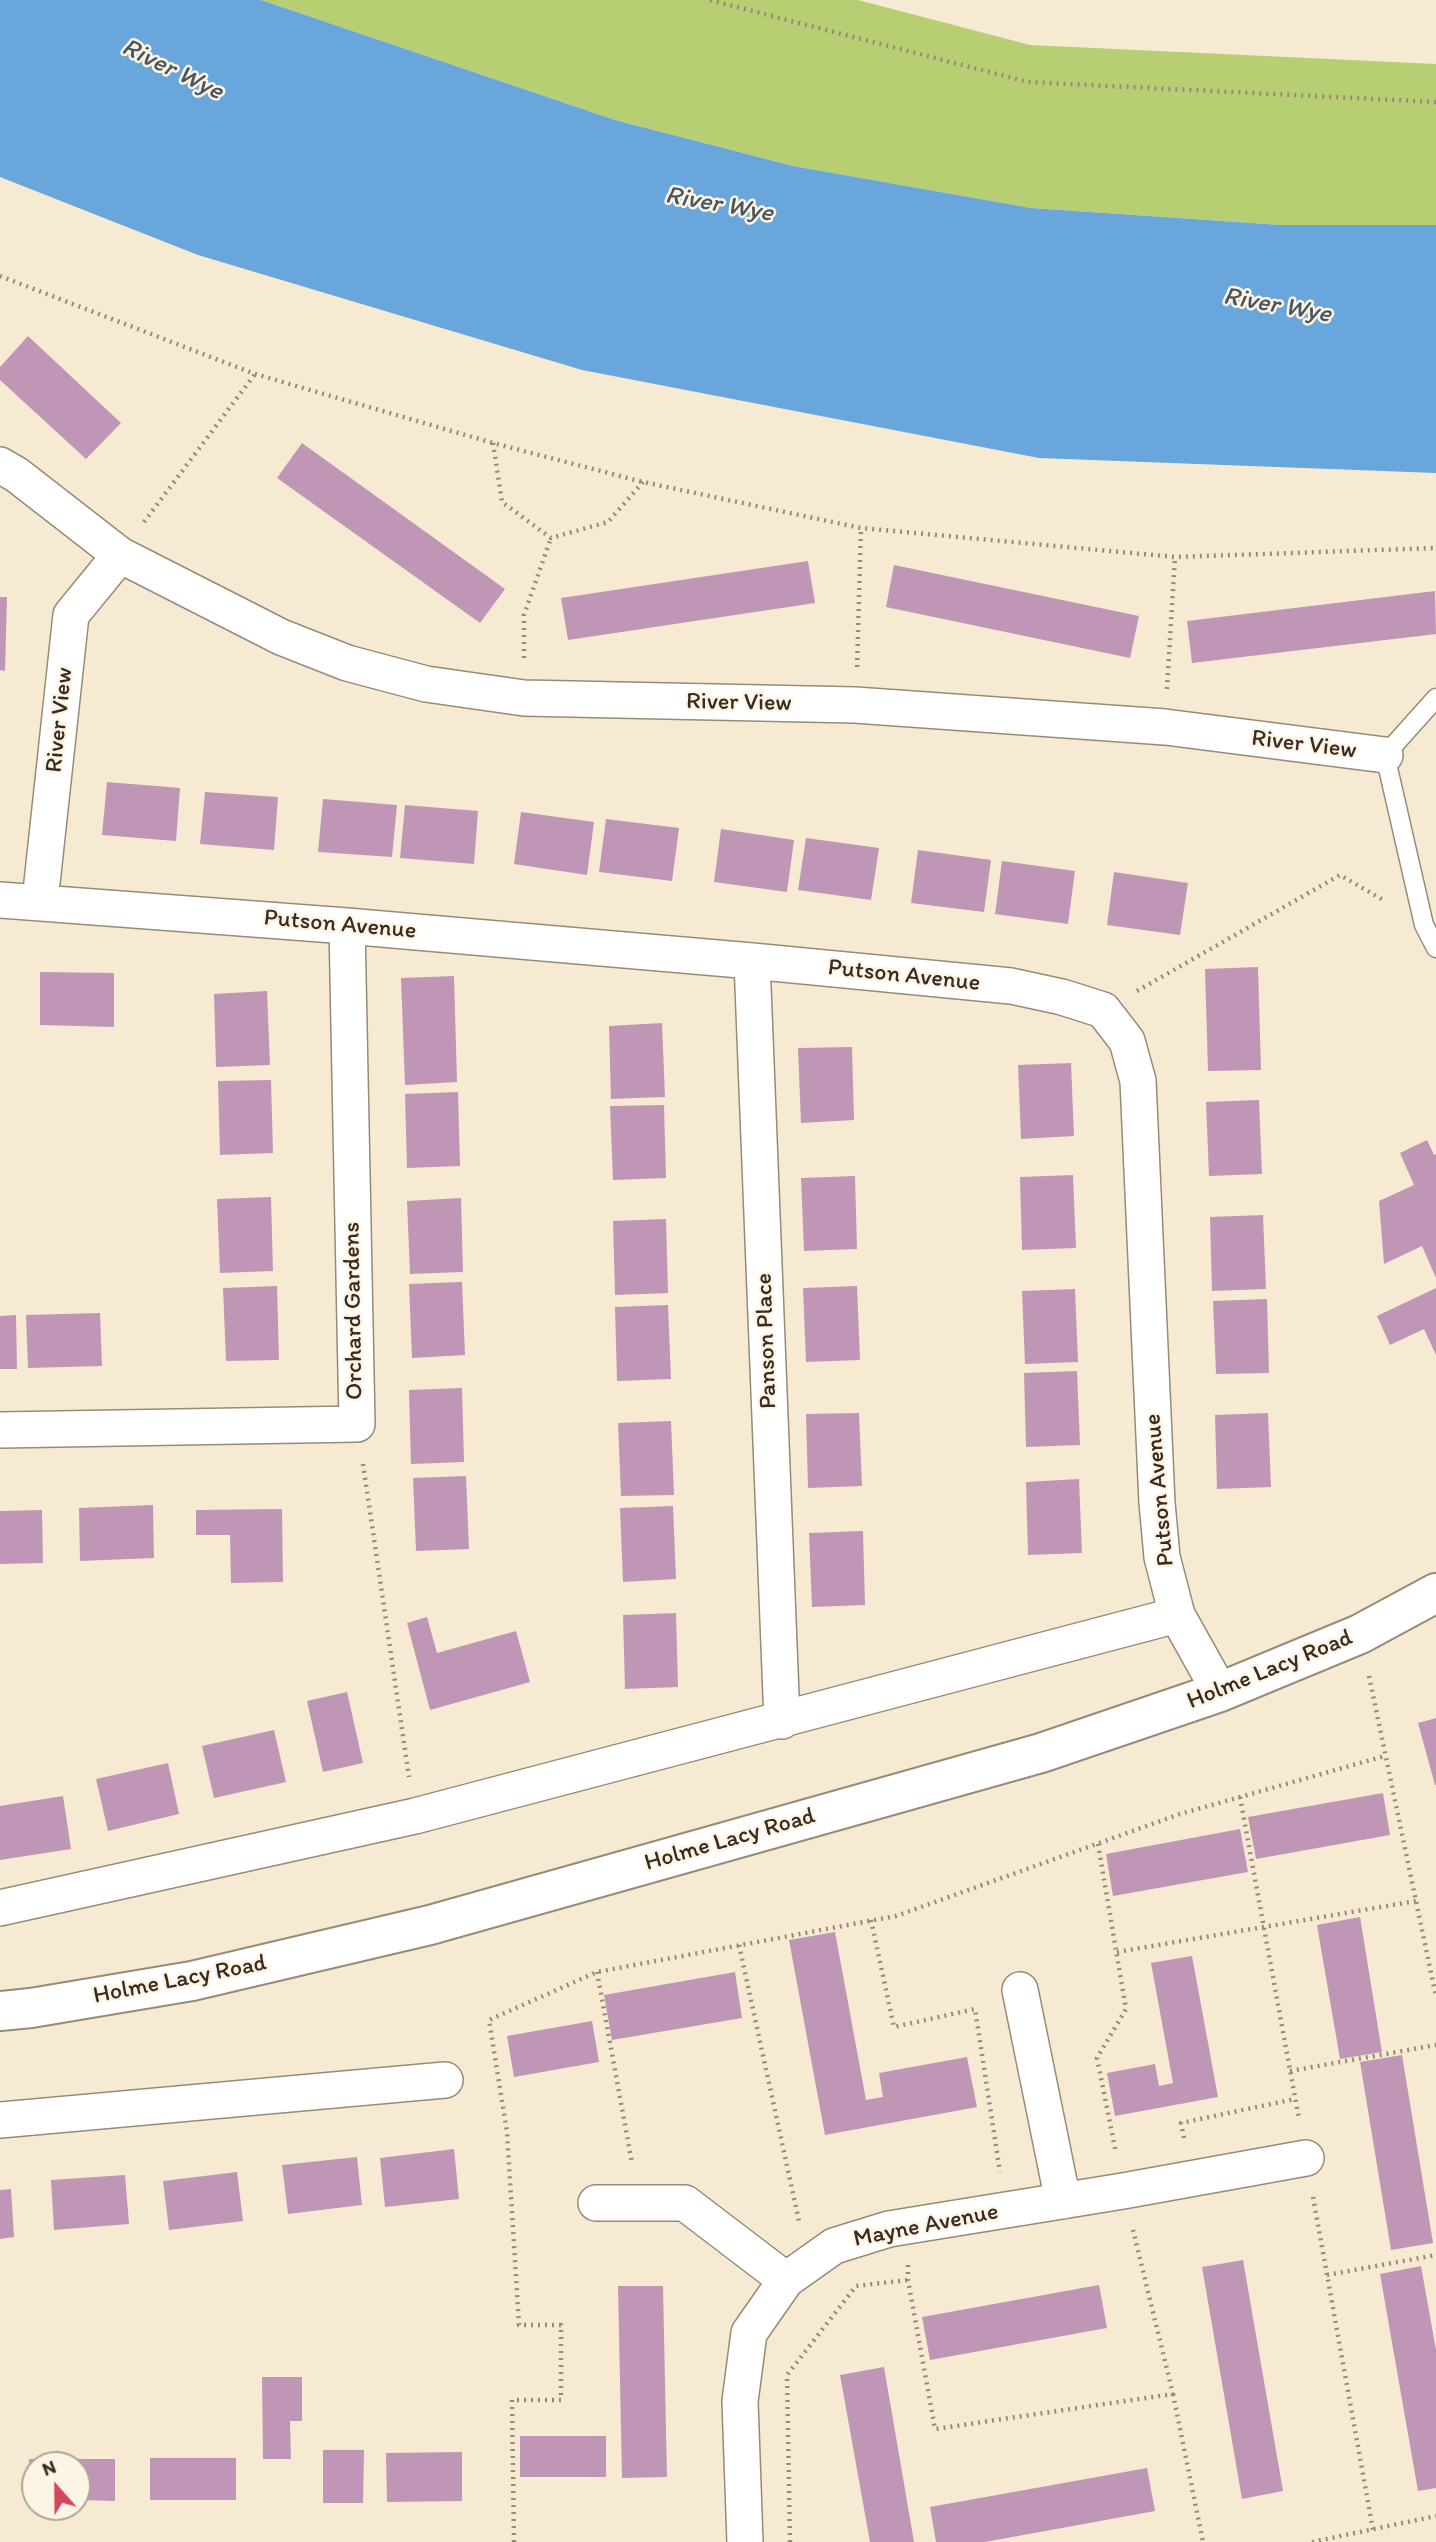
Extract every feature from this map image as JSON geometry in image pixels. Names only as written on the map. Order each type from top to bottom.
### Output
[{"type":"street","name":"River View","points":[[0,465],[18,475],[120,555],[281,637],[346,663],[426,684],[524,698],[855,705],[1165,727],[1385,755]]},
{"type":"street","name":"River View","points":[[40,901],[71,615],[120,555]]},
{"type":"street","name":"Putson Avenue","points":[[0,900],[347,926],[1011,986],[1062,996],[1103,1010],[1128,1041],[1138,1081],[1157,1503],[1162,1557],[1177,1615],[1220,1692]]},
{"type":"street","name":"Orchard Gardens","points":[[0,1430],[356,1424],[347,926]]},
{"type":"street","name":"Panson Place","points":[[752,961],[782,1721]]},
{"type":"street","name":"Holme Lacy Road","points":[[0,2011],[192,1982],[430,1925],[1041,1753],[1220,1692],[1360,1634],[1436,1593]]},
{"type":"street","points":[[0,1908],[415,1816],[1177,1615]]},
{"type":"street","points":[[1020,1990],[1063,2201]]},
{"type":"street","points":[[0,2120],[446,2080]]},
{"type":"street","name":"Mayne Avenue","points":[[745,2542],[740,2401],[749,2333],[797,2272],[834,2246],[889,2229],[1306,2158]]},
{"type":"street","points":[[596,2203],[685,2203],[797,2272]]},
{"type":"lane","points":[[1436,698],[1385,755],[1424,925],[1436,948]]},
{"type":"path","points":[[710,0],[1028,82],[1436,102]]},
{"type":"path","points":[[0,276],[255,374],[493,443],[643,482],[861,528],[1175,557],[1436,548]]},
{"type":"path","points":[[120,555],[255,374]]},
{"type":"path","points":[[493,443],[502,502],[551,538]]},
{"type":"path","points":[[551,538],[608,522],[643,482]]},
{"type":"path","points":[[855,705],[861,528]]},
{"type":"path","points":[[524,698],[524,615],[551,538]]},
{"type":"path","points":[[1165,727],[1175,557]]},
{"type":"path","points":[[1103,1010],[1340,875],[1424,925]]},
{"type":"path","points":[[356,1424],[415,1816]]},
{"type":"path","points":[[1360,1634],[1436,1997]]},
{"type":"path","points":[[514,2542],[512,2400],[561,2400],[561,2325],[519,2325],[507,2132],[489,2020],[597,1972],[896,1916],[1180,1814],[1385,1756]]},
{"type":"path","points":[[1117,1952],[1416,1901]]},
{"type":"path","points":[[871,1920],[894,2027],[975,2009],[1006,2210]]},
{"type":"path","points":[[738,1945],[797,2272]]},
{"type":"path","points":[[597,1972],[639,2203]]},
{"type":"path","points":[[1290,2071],[1436,2045]]},
{"type":"path","points":[[1193,2178],[1181,2123],[1295,2099]]},
{"type":"path","points":[[1327,2274],[1436,2255]]},
{"type":"path","points":[[790,2542],[787,2375],[856,2286],[908,2280]]},
{"type":"path","points":[[1173,2394],[1203,2542]]},
{"type":"path","points":[[1312,2542],[1436,2517]]},
{"type":"green space","points":[[261,0],[858,0],[1030,45],[1436,64],[1436,225],[1281,225],[1031,208],[793,166],[615,120]]},
{"type":"water","name":"River Wye","points":[[0,0],[261,0],[615,120],[793,166],[1031,208],[1281,225],[1436,225],[1436,473],[1039,458],[582,370],[198,255],[0,177]]},
{"type":"building","points":[[28,336],[121,423],[86,459],[0,380],[0,367]]},
{"type":"building","points":[[302,443],[505,589],[480,623],[277,478]]},
{"type":"building","points":[[808,561],[815,603],[568,640],[561,598]]},
{"type":"building","points":[[894,565],[1139,616],[1130,658],[886,607]]},
{"type":"building","points":[[1435,591],[1436,634],[1192,663],[1187,621]]},
{"type":"building","points":[[0,597],[7,597],[5,671],[0,670]]},
{"type":"building","points":[[107,782],[180,788],[176,841],[102,835]]},
{"type":"building","points":[[205,792],[278,797],[274,850],[200,844]]},
{"type":"building","points":[[323,799],[397,805],[392,857],[318,852]]},
{"type":"building","points":[[405,805],[478,811],[474,864],[400,858]]},
{"type":"building","points":[[521,812],[594,822],[587,875],[514,864]]},
{"type":"building","points":[[606,819],[679,828],[672,881],[599,872]]},
{"type":"building","points":[[721,829],[794,840],[787,892],[714,882]]},
{"type":"building","points":[[806,838],[879,848],[871,900],[798,890]]},
{"type":"building","points":[[918,850],[991,860],[984,912],[911,903]]},
{"type":"building","points":[[1002,861],[1075,871],[1068,924],[995,914]]},
{"type":"building","points":[[1114,872],[1188,883],[1180,935],[1107,925]]},
{"type":"building","points":[[1258,967],[1261,1070],[1208,1071],[1205,969]]},
{"type":"building","points":[[40,972],[114,973],[114,1027],[40,1025]]},
{"type":"building","points":[[454,976],[457,1082],[405,1085],[401,978]]},
{"type":"building","points":[[267,991],[270,1065],[216,1067],[214,994]]},
{"type":"building","points":[[662,1023],[665,1097],[611,1099],[609,1026]]},
{"type":"building","points":[[852,1047],[854,1120],[801,1123],[798,1048]]},
{"type":"building","points":[[1071,1063],[1074,1136],[1021,1139],[1018,1065]]},
{"type":"building","points":[[271,1080],[273,1153],[220,1155],[218,1081]]},
{"type":"building","points":[[458,1092],[460,1166],[407,1168],[405,1094]]},
{"type":"building","points":[[1259,1100],[1262,1174],[1209,1176],[1206,1102]]},
{"type":"building","points":[[664,1105],[666,1178],[613,1180],[610,1106]]},
{"type":"building","points":[[1427,1140],[1434,1155],[1436,1154],[1436,1278],[1422,1246],[1384,1264],[1379,1201],[1414,1185],[1400,1153]]},
{"type":"building","points":[[1073,1175],[1076,1248],[1022,1250],[1020,1177]]},
{"type":"building","points":[[855,1176],[857,1249],[804,1251],[801,1178]]},
{"type":"building","points":[[271,1197],[273,1271],[220,1273],[217,1199]]},
{"type":"building","points":[[461,1198],[463,1272],[410,1274],[407,1201]]},
{"type":"building","points":[[1263,1215],[1266,1289],[1212,1291],[1210,1217]]},
{"type":"building","points":[[666,1219],[668,1293],[615,1295],[613,1221]]},
{"type":"building","points":[[462,1282],[465,1355],[412,1358],[409,1284]]},
{"type":"building","points":[[277,1286],[279,1360],[226,1361],[223,1288]]},
{"type":"building","points":[[857,1286],[860,1360],[806,1362],[803,1288]]},
{"type":"building","points":[[1436,1288],[1436,1355],[1424,1329],[1390,1345],[1377,1316]]},
{"type":"building","points":[[1075,1289],[1078,1362],[1025,1364],[1022,1291]]},
{"type":"building","points":[[1267,1299],[1269,1373],[1216,1374],[1213,1301]]},
{"type":"building","points":[[668,1305],[671,1379],[617,1381],[615,1307]]},
{"type":"building","points":[[100,1313],[102,1366],[28,1368],[26,1315]]},
{"type":"building","points":[[16,1315],[17,1369],[0,1369],[0,1316]]},
{"type":"building","points":[[1077,1371],[1080,1445],[1026,1447],[1024,1373]]},
{"type":"building","points":[[462,1388],[464,1462],[411,1464],[409,1390]]},
{"type":"building","points":[[859,1413],[862,1486],[808,1488],[806,1414]]},
{"type":"building","points":[[1268,1413],[1271,1487],[1217,1489],[1215,1415]]},
{"type":"building","points":[[671,1421],[674,1495],[621,1496],[618,1423]]},
{"type":"building","points":[[466,1476],[469,1549],[416,1551],[413,1478]]},
{"type":"building","points":[[1079,1479],[1082,1553],[1028,1555],[1026,1482]]},
{"type":"building","points":[[153,1505],[154,1558],[80,1561],[79,1508]]},
{"type":"building","points":[[673,1506],[676,1579],[623,1582],[620,1508]]},
{"type":"building","points":[[282,1509],[283,1582],[231,1583],[230,1535],[196,1535],[196,1510]]},
{"type":"building","points":[[42,1510],[43,1563],[0,1564],[0,1511]]},
{"type":"building","points":[[863,1531],[865,1605],[812,1607],[809,1533]]},
{"type":"building","points":[[676,1613],[678,1687],[625,1689],[623,1615]]},
{"type":"building","points":[[427,1617],[437,1653],[516,1631],[530,1682],[430,1710],[407,1623]]},
{"type":"building","points":[[347,1692],[363,1763],[323,1772],[307,1701]]},
{"type":"building","points":[[1436,1718],[1436,1785],[1435,1785],[1418,1723]]},
{"type":"building","points":[[274,1730],[286,1782],[214,1798],[202,1746]]},
{"type":"building","points":[[168,1763],[179,1814],[108,1831],[96,1779]]},
{"type":"building","points":[[1383,1793],[1390,1835],[1256,1859],[1248,1817]]},
{"type":"building","points":[[63,1796],[71,1849],[0,1860],[0,1806]]},
{"type":"building","points":[[1240,1829],[1248,1872],[1113,1896],[1106,1854]]},
{"type":"building","points":[[1360,1917],[1382,2052],[1340,2059],[1317,1925]]},
{"type":"building","points":[[835,1932],[866,2100],[883,2097],[879,2073],[967,2057],[977,2107],[825,2135],[789,1940]]},
{"type":"building","points":[[1192,1956],[1218,2097],[1115,2116],[1107,2073],[1155,2064],[1159,2086],[1173,2083],[1151,1963]]},
{"type":"building","points":[[735,1972],[742,2018],[612,2040],[604,1995]]},
{"type":"building","points":[[592,2021],[599,2062],[514,2077],[507,2036]]},
{"type":"building","points":[[1402,2055],[1433,2243],[1391,2250],[1360,2062]]},
{"type":"building","points":[[454,2149],[459,2199],[385,2207],[380,2158]]},
{"type":"building","points":[[357,2157],[362,2205],[288,2214],[282,2165]]},
{"type":"building","points":[[237,2172],[243,2221],[169,2230],[163,2181]]},
{"type":"building","points":[[125,2175],[129,2224],[54,2230],[51,2180]]},
{"type":"building","points":[[11,2189],[14,2237],[0,2239],[0,2190]]},
{"type":"building","points":[[1243,2260],[1283,2491],[1242,2499],[1202,2267]]},
{"type":"building","points":[[1421,2266],[1436,2350],[1436,2488],[1418,2491],[1380,2274]]},
{"type":"building","points":[[1099,2285],[1107,2328],[930,2360],[922,2317]]},
{"type":"building","points":[[618,2286],[663,2286],[667,2477],[622,2478]]},
{"type":"building","points":[[884,2367],[914,2542],[870,2542],[840,2375]]},
{"type":"building","points":[[262,2377],[302,2377],[302,2421],[290,2421],[291,2459],[263,2459]]},
{"type":"building","points":[[520,2436],[606,2436],[606,2477],[520,2477]]},
{"type":"building","points":[[323,2450],[364,2450],[363,2503],[323,2503]]},
{"type":"building","points":[[462,2452],[462,2501],[387,2502],[386,2453]]},
{"type":"building","points":[[150,2458],[236,2458],[236,2500],[150,2500]]},
{"type":"building","points":[[91,2459],[115,2459],[115,2501],[91,2500]]},
{"type":"building","points":[[1147,2468],[1155,2511],[985,2542],[936,2542],[930,2507]]}]
